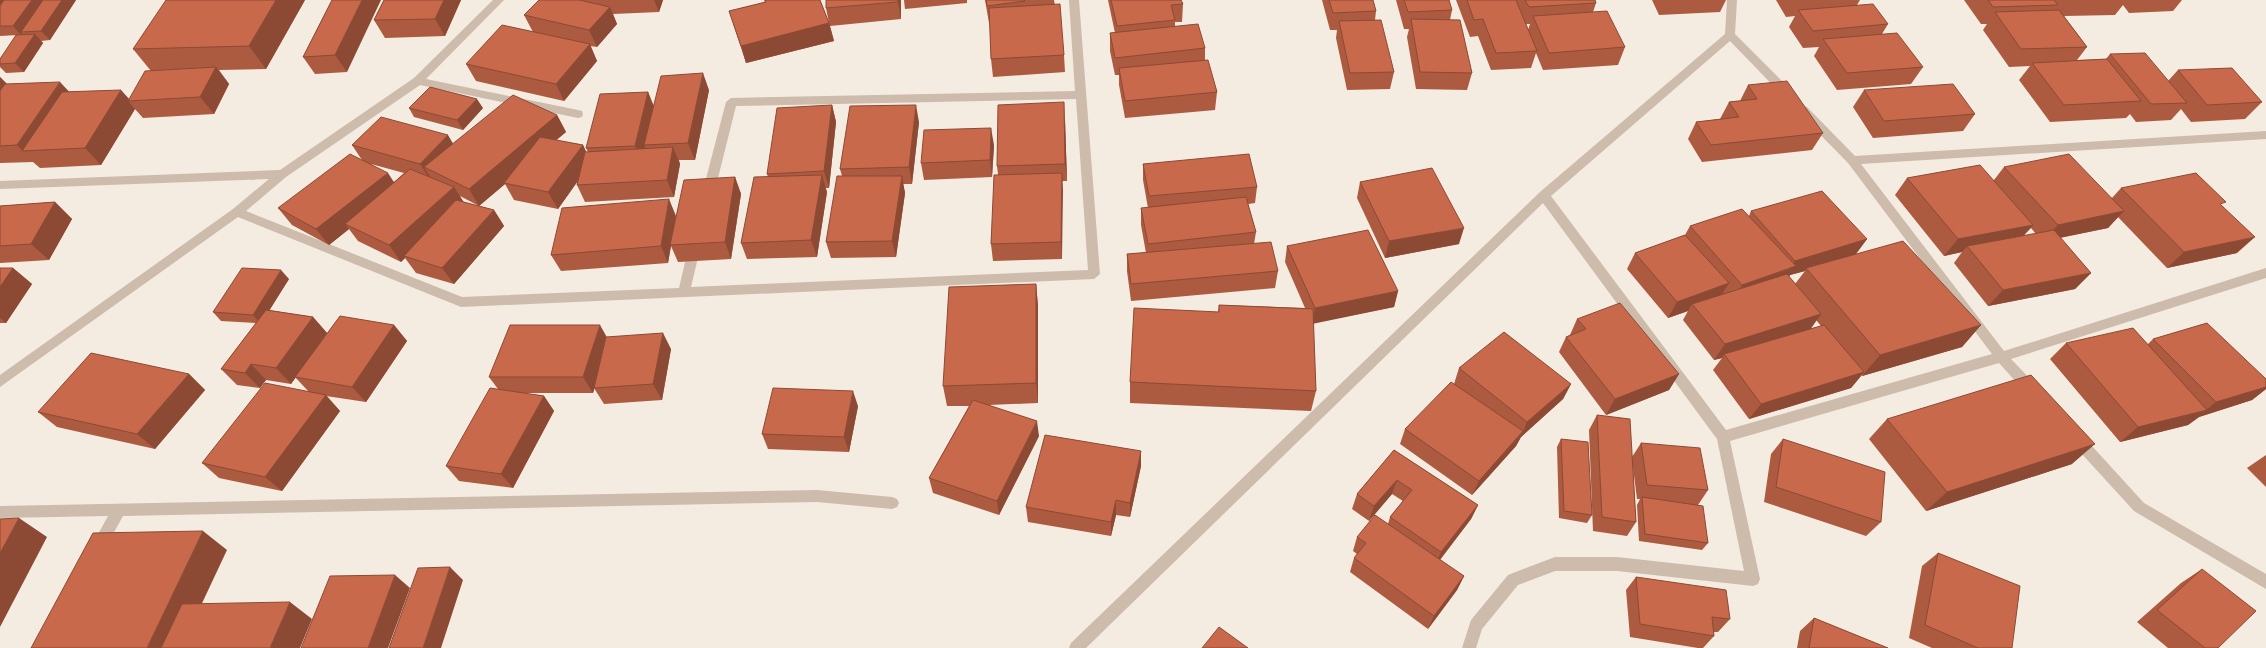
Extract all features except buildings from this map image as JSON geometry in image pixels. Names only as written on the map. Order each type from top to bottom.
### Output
[{"type":"street","points":[[0,382],[237,212],[282,174],[418,81],[499,0]]},
{"type":"street","points":[[237,212],[461,302],[1094,274],[1074,0]]},
{"type":"street","points":[[1076,648],[1544,195],[1730,36],[1732,0]]},
{"type":"street","points":[[1730,36],[1852,160],[2001,357],[2041,400]]},
{"type":"street","points":[[418,81],[578,114]]},
{"type":"street","points":[[705,207],[731,102],[1081,95]]},
{"type":"street","points":[[1852,160],[2266,136]]},
{"type":"street","points":[[0,185],[282,174]]},
{"type":"street","points":[[1468,648],[1476,625],[1513,580],[1555,564],[1617,564],[1753,579],[1723,437],[1544,195]]},
{"type":"street","points":[[684,292],[698,235]]},
{"type":"street","points":[[1723,437],[2001,357],[2266,273]]},
{"type":"street","points":[[2067,428],[2139,507],[2266,582]]},
{"type":"street","points":[[0,512],[817,496],[892,503]]},
{"type":"street","points":[[90,561],[119,509]]}]
